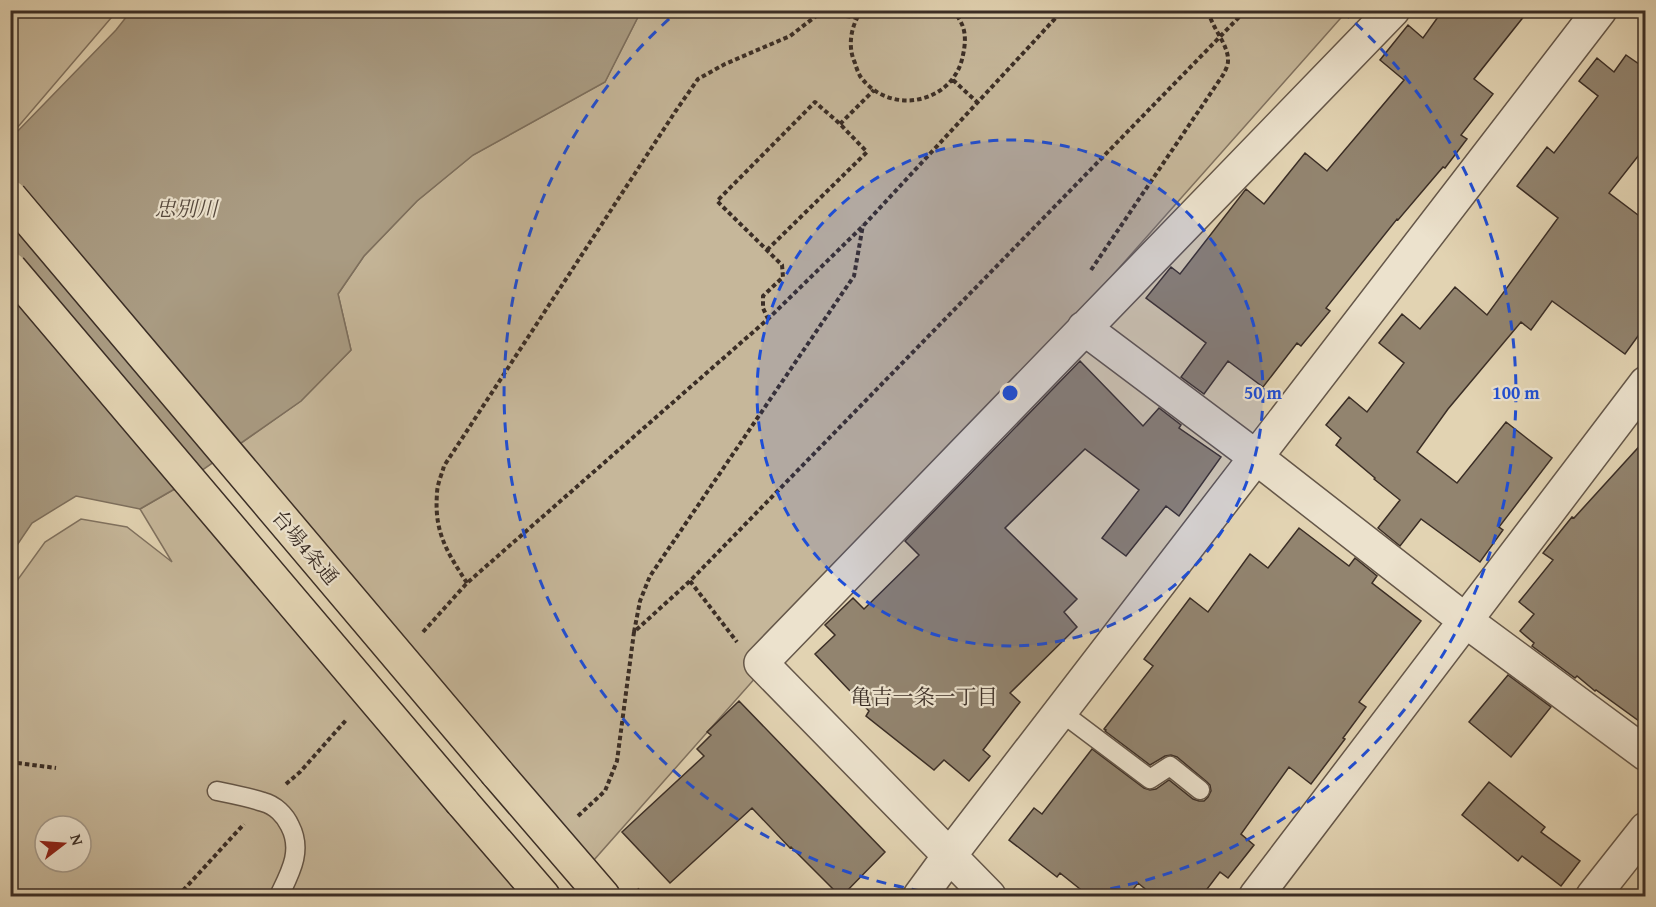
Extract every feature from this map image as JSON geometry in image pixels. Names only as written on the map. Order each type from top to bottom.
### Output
[{"type":"highway","name":"台場4条通","points":[[10,197],[603,897]]},
{"type":"highway","points":[[10,269],[543,897]]},
{"type":"street","points":[[989,897],[761,663],[1393,10]]},
{"type":"street","points":[[920,897],[1600,10]]},
{"type":"street","points":[[1084,328],[1257,458],[1466,621],[1646,754]]},
{"type":"street","points":[[1256,897],[1646,383]]},
{"type":"street","points":[[1593,897],[1646,829]]},
{"type":"lane","points":[[1061,712],[1150,779],[1170,766],[1200,790]]},
{"type":"lane","points":[[217,791],[265,802],[285,816],[294,834],[296,850],[292,869],[279,897]]},
{"type":"path","points":[[862,10],[851,37],[852,57],[860,75],[874,90],[889,98],[906,101],[924,99],[940,92],[953,80],[962,64],[965,46],[963,27],[954,10]]},
{"type":"path","points":[[421,634],[467,583],[768,319],[864,225],[1064,10]]},
{"type":"path","points":[[1085,279],[1223,75],[1228,62],[1227,52],[1209,17],[1208,10]]},
{"type":"path","points":[[634,632],[690,581],[1246,10]]},
{"type":"path","points":[[467,583],[450,557],[438,529],[437,492],[444,466],[675,112],[698,79],[725,64],[790,36],[824,11],[857,18]]},
{"type":"path","points":[[953,80],[978,103]]},
{"type":"path","points":[[840,124],[874,90]]},
{"type":"path","points":[[767,250],[867,152],[815,102],[717,201],[782,265],[783,277],[763,296],[763,308],[768,319]]},
{"type":"path","points":[[575,819],[605,791],[617,760],[634,632],[640,601],[650,576],[854,276],[864,225]]},
{"type":"path","points":[[690,581],[737,643]]},
{"type":"path","points":[[178,897],[265,802],[300,772],[353,712]]},
{"type":"path","points":[[10,762],[56,768]]},
{"type":"shaded area","points":[[10,11],[117,11],[11,135]]},
{"type":"shaded area","points":[[641,11],[1347,11],[593,861],[237,446],[301,401],[351,350],[338,294],[364,256],[417,201],[473,155],[605,82]]},
{"type":"shaded area","points":[[178,487],[523,896],[11,896],[11,589],[45,542],[81,519],[127,527],[172,562],[140,509]]},
{"type":"water","name":"忠別川","points":[[131,11],[641,11],[605,82],[473,155],[417,201],[364,256],[338,294],[351,350],[301,401],[178,487],[140,509],[76,496],[32,523],[11,554],[11,138],[116,30]]},
{"type":"building","points":[[1443,10],[1529,10],[1474,79],[1493,94],[1461,135],[1467,139],[1445,168],[1443,167],[1397,219],[1326,308],[1330,311],[1301,346],[1297,343],[1263,387],[1228,361],[1204,394],[1181,377],[1206,343],[1146,298],[1171,267],[1180,274],[1246,189],[1264,204],[1305,153],[1327,171],[1404,80],[1380,60],[1408,25],[1423,38]]},
{"type":"building","points":[[1626,55],[1646,69],[1646,146],[1609,193],[1646,221],[1646,325],[1625,354],[1552,301],[1531,330],[1521,322],[1448,409],[1417,452],[1457,483],[1506,422],[1552,458],[1499,527],[1503,530],[1480,562],[1421,519],[1400,546],[1378,528],[1400,500],[1336,445],[1341,438],[1326,425],[1349,397],[1367,412],[1404,363],[1379,343],[1402,314],[1420,329],[1455,287],[1487,315],[1558,218],[1517,186],[1547,147],[1554,153],[1598,96],[1579,81],[1597,58],[1614,72]]},
{"type":"building","points":[[1080,361],[1143,426],[1159,408],[1181,425],[1179,428],[1221,457],[1179,516],[1166,506],[1126,556],[1102,538],[1139,490],[1085,449],[1005,528],[1077,599],[1064,612],[1077,627],[1010,693],[1020,702],[983,750],[990,756],[969,781],[944,760],[934,770],[866,716],[869,711],[815,654],[835,635],[825,625],[853,598],[864,609],[919,555],[905,541]]},
{"type":"building","points":[[1646,439],[1646,726],[1532,646],[1534,643],[1520,631],[1534,614],[1519,602],[1553,560],[1543,553],[1572,517],[1574,518]]},
{"type":"building","points":[[1299,528],[1349,566],[1355,558],[1377,576],[1372,583],[1421,621],[1359,702],[1366,707],[1311,784],[1289,767],[1241,834],[1254,845],[1228,878],[1220,872],[1201,897],[1155,897],[1138,883],[1127,897],[1090,897],[1060,873],[1057,877],[1009,840],[1034,808],[1042,814],[1092,749],[1144,788],[1156,789],[1169,780],[1193,799],[1204,801],[1208,797],[1211,791],[1210,785],[1177,757],[1165,756],[1150,765],[1104,729],[1153,666],[1144,659],[1190,598],[1208,612],[1250,554],[1268,568]]},
{"type":"building","points":[[1508,675],[1551,707],[1511,757],[1469,722]]},
{"type":"building","points":[[739,701],[885,852],[841,897],[752,808],[670,883],[622,832],[704,756],[697,749],[711,735],[707,732]]},
{"type":"building","points":[[1489,782],[1545,827],[1541,832],[1580,861],[1561,886],[1522,856],[1518,861],[1462,815]]},
{"type":"district","name":"亀吉一条一丁目","points":[[924,696]]}]
